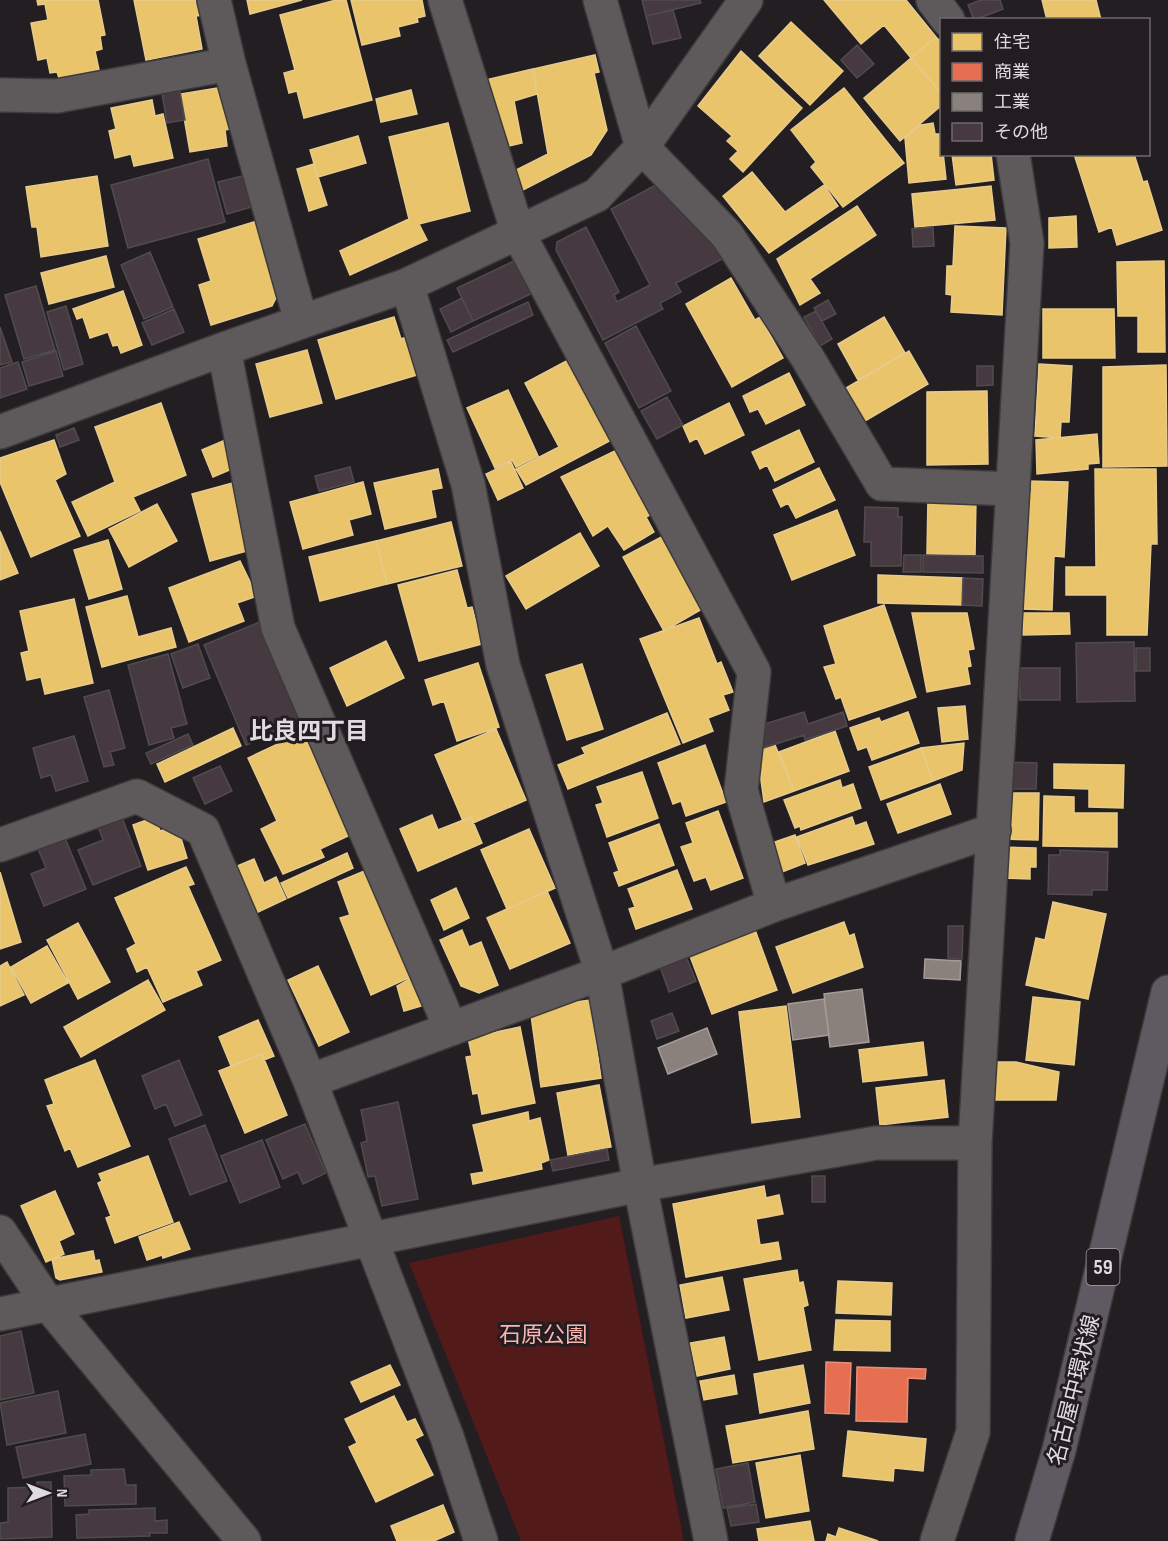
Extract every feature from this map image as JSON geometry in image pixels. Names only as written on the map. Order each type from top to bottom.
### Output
[{"type":"main road","name":"名古屋中環状線","points":[[1032,1541],[1059,1450],[1168,992]]},
{"type":"street","points":[[214,0],[229,64],[301,321]]},
{"type":"street","points":[[445,0],[518,233],[754,672],[741,790],[774,905]]},
{"type":"street","points":[[600,0],[642,147],[727,235],[807,357],[882,484],[1013,489]]},
{"type":"street","points":[[0,432],[301,321],[407,285],[597,195],[642,147],[746,0]]},
{"type":"street","points":[[933,0],[946,18]]},
{"type":"street","points":[[0,94],[57,96],[229,64]]},
{"type":"street","points":[[937,1541],[973,1432],[975,1143],[1027,243],[1013,156]]},
{"type":"street","points":[[407,285],[468,484],[503,665],[602,973],[640,1185],[711,1541]]},
{"type":"street","points":[[224,349],[278,628],[451,1029]]},
{"type":"street","points":[[0,845],[137,796],[203,830],[310,1081],[447,1437],[481,1541]]},
{"type":"street","points":[[310,1081],[602,973],[774,905],[994,830]]},
{"type":"street","points":[[0,1314],[640,1185],[876,1143],[975,1143]]},
{"type":"street","points":[[0,1232],[48,1304],[244,1541]]},
{"type":"green space","name":"石原公園","points":[[619,1216],[684,1541],[521,1541],[409,1263]]},
{"type":"building: 住宅","points":[[37,0],[98,0],[105,35],[100,36],[102,49],[95,51],[99,70],[59,78],[57,72],[50,73],[47,58],[38,60],[31,23],[48,20],[45,4],[38,5]]},
{"type":"building: 住宅","points":[[134,0],[201,0],[204,15],[196,16],[202,49],[146,60]]},
{"type":"building: 住宅","points":[[247,0],[302,0],[250,14]]},
{"type":"building: 住宅","points":[[336,0],[346,0],[372,100],[304,118],[297,91],[289,93],[284,73],[295,70],[280,15]]},
{"type":"building: 住宅","points":[[351,0],[422,0],[425,16],[417,18],[418,22],[398,27],[400,36],[362,45]]},
{"type":"building: 住宅","points":[[824,0],[906,0],[936,37],[911,58],[884,25],[861,44]]},
{"type":"building: 住宅","points":[[1042,0],[1096,0],[1100,18],[1046,18]]},
{"type":"building: 住宅","points":[[791,22],[843,71],[810,105],[759,56]]},
{"type":"building: 住宅","points":[[936,37],[940,41],[940,92],[911,58]]},
{"type":"building: 住宅","points":[[741,51],[802,108],[743,172],[730,159],[738,151],[727,141],[732,136],[698,106]]},
{"type":"building: 住宅","points":[[595,55],[599,72],[594,73],[607,130],[591,155],[519,192],[506,175],[548,154],[533,69]]},
{"type":"building: 住宅","points":[[911,58],[940,92],[940,107],[900,141],[864,98]]},
{"type":"building: 住宅","points":[[533,69],[537,94],[514,101],[522,143],[495,149],[477,82]]},
{"type":"building: 住宅","points":[[223,87],[231,129],[225,130],[227,146],[190,152],[180,94]]},
{"type":"building: 住宅","points":[[844,88],[904,163],[843,207],[811,167],[816,162],[791,130]]},
{"type":"building: 住宅","points":[[411,90],[417,114],[381,122],[376,99]]},
{"type":"building: 住宅","points":[[152,100],[155,116],[163,114],[173,158],[134,166],[131,154],[115,158],[109,131],[116,129],[111,108]]},
{"type":"building: 住宅","points":[[448,123],[470,211],[419,224],[427,240],[350,275],[340,251],[409,219],[389,137]]},
{"type":"building: 住宅","points":[[933,123],[935,134],[940,134],[940,156],[943,156],[946,179],[909,183],[905,138],[921,125]]},
{"type":"building: 住宅","points":[[358,136],[366,163],[318,177],[310,150]]},
{"type":"building: 住宅","points":[[952,156],[991,156],[994,180],[956,185]]},
{"type":"building: 住宅","points":[[1075,156],[1135,156],[1143,182],[1147,181],[1162,230],[1117,245],[1112,227],[1099,232]]},
{"type":"building: 住宅","points":[[314,164],[327,205],[309,211],[297,169]]},
{"type":"building: 住宅","points":[[752,172],[785,212],[824,185],[838,206],[769,253],[723,196]]},
{"type":"building: 住宅","points":[[97,176],[108,246],[41,257],[37,227],[32,227],[26,187]]},
{"type":"building: 住宅","points":[[991,186],[995,220],[915,227],[912,194]]},
{"type":"building: 住宅","points":[[857,206],[876,235],[810,279],[820,293],[800,305],[777,259]]},
{"type":"building: 住宅","points":[[1076,216],[1077,247],[1049,248],[1049,218]]},
{"type":"building: 住宅","points":[[257,221],[279,292],[272,306],[211,325],[199,285],[211,281],[198,239]]},
{"type":"building: 住宅","points":[[955,226],[1006,228],[1002,315],[951,312],[952,295],[946,294],[947,266],[953,266]]},
{"type":"building: 住宅","points":[[106,256],[114,287],[49,304],[41,273]]},
{"type":"building: 住宅","points":[[1164,261],[1165,352],[1138,352],[1138,316],[1118,316],[1117,262]]},
{"type":"building: 住宅","points":[[731,278],[755,320],[760,317],[783,358],[732,387],[686,304]]},
{"type":"building: 住宅","points":[[123,291],[142,345],[121,353],[118,345],[113,346],[108,332],[90,338],[83,317],[77,319],[73,309]]},
{"type":"building: 住宅","points":[[1043,309],[1114,309],[1115,358],[1043,358]]},
{"type":"building: 住宅","points":[[394,317],[401,339],[406,337],[417,375],[336,399],[318,340]]},
{"type":"building: 住宅","points":[[884,317],[905,353],[858,380],[838,344]]},
{"type":"building: 住宅","points":[[307,350],[322,403],[270,417],[256,364]]},
{"type":"building: 住宅","points":[[909,351],[928,384],[865,421],[846,388]]},
{"type":"building: 住宅","points":[[572,358],[619,436],[526,485],[516,469],[559,447],[525,383]]},
{"type":"building: 住宅","points":[[1039,364],[1072,366],[1069,422],[1061,422],[1060,438],[1035,436]]},
{"type":"building: 住宅","points":[[1166,365],[1167,466],[1103,467],[1103,367]]},
{"type":"building: 住宅","points":[[789,373],[805,405],[766,424],[758,409],[750,412],[743,396]]},
{"type":"building: 住宅","points":[[508,390],[538,456],[516,467],[512,460],[495,468],[467,408]]},
{"type":"building: 住宅","points":[[987,391],[988,464],[927,465],[927,392]]},
{"type":"building: 住宅","points":[[161,403],[186,475],[133,497],[140,511],[88,536],[72,502],[115,482],[95,427]]},
{"type":"building: 住宅","points":[[729,403],[744,435],[705,454],[697,438],[690,442],[683,426]]},
{"type":"building: 住宅","points":[[799,430],[814,462],[775,481],[767,465],[760,469],[752,452]]},
{"type":"building: 住宅","points":[[1097,434],[1099,463],[1088,464],[1088,469],[1037,474],[1036,440]]},
{"type":"building: 住宅","points":[[230,438],[241,465],[213,477],[202,450]]},
{"type":"building: 住宅","points":[[54,440],[66,474],[55,480],[80,536],[31,557],[0,482],[0,458]]},
{"type":"building: 住宅","points":[[621,448],[658,511],[646,517],[654,532],[624,550],[608,526],[593,536],[561,477]]},
{"type":"building: 住宅","points":[[511,462],[523,488],[498,500],[486,474]]},
{"type":"building: 住宅","points":[[819,468],[835,500],[796,518],[788,503],[781,507],[773,490]]},
{"type":"building: 住宅","points":[[438,469],[442,488],[431,490],[436,517],[385,529],[374,483]]},
{"type":"building: 住宅","points":[[1095,469],[1156,469],[1157,544],[1151,544],[1147,635],[1107,635],[1107,595],[1066,595],[1066,567],[1096,567]]},
{"type":"building: 住宅","points":[[240,481],[258,548],[210,561],[192,494]]},
{"type":"building: 住宅","points":[[1027,481],[1068,482],[1064,557],[1054,556],[1052,610],[1022,609]]},
{"type":"building: 住宅","points":[[363,482],[371,514],[349,520],[353,535],[303,549],[290,502]]},
{"type":"building: 住宅","points":[[928,498],[976,499],[975,555],[927,554]]},
{"type":"building: 住宅","points":[[157,504],[177,541],[129,567],[109,529]]},
{"type":"building: 住宅","points":[[837,510],[855,555],[792,580],[774,535]]},
{"type":"building: 住宅","points":[[451,522],[462,566],[387,584],[376,541]]},
{"type":"building: 住宅","points":[[0,531],[18,573],[0,580]]},
{"type":"building: 住宅","points":[[580,533],[599,566],[526,609],[506,576]]},
{"type":"building: 住宅","points":[[669,533],[709,605],[664,631],[623,557]]},
{"type":"building: 住宅","points":[[108,540],[122,589],[89,599],[74,550]]},
{"type":"building: 住宅","points":[[376,541],[387,584],[320,601],[309,557]]},
{"type":"building: 住宅","points":[[240,561],[257,596],[237,603],[244,621],[189,642],[169,588]]},
{"type":"building: 住宅","points":[[457,570],[467,608],[472,607],[482,644],[419,661],[398,585]]},
{"type":"building: 住宅","points":[[878,575],[963,578],[962,605],[878,603]]},
{"type":"building: 住宅","points":[[127,596],[138,637],[171,628],[176,647],[102,667],[86,607]]},
{"type":"building: 住宅","points":[[74,599],[93,683],[45,694],[41,677],[27,680],[21,653],[29,651],[20,611]]},
{"type":"building: 住宅","points":[[884,605],[916,697],[849,720],[841,697],[836,699],[824,667],[836,664],[824,626]]},
{"type":"building: 住宅","points":[[912,613],[967,613],[974,649],[968,650],[971,666],[967,667],[970,684],[927,692]]},
{"type":"building: 住宅","points":[[1023,613],[1069,613],[1070,634],[1023,635]]},
{"type":"building: 住宅","points":[[699,618],[717,664],[721,662],[733,692],[723,695],[729,710],[708,718],[713,731],[683,743],[640,639]]},
{"type":"building: 住宅","points":[[386,641],[404,678],[347,706],[330,668]]},
{"type":"building: 住宅","points":[[478,663],[499,727],[457,741],[444,701],[433,705],[425,680]]},
{"type":"building: 住宅","points":[[582,664],[603,729],[567,740],[546,675]]},
{"type":"building: 住宅","points":[[965,706],[968,739],[942,742],[938,708]]},
{"type":"building: 住宅","points":[[908,712],[919,743],[872,760],[867,747],[858,750],[850,728],[879,718],[881,722]]},
{"type":"building: 住宅","points":[[667,713],[680,744],[568,789],[558,765],[585,754],[582,748]]},
{"type":"building: 住宅","points":[[233,728],[241,746],[165,782],[157,764]]},
{"type":"building: 住宅","points":[[312,728],[359,831],[320,849],[324,857],[283,874],[261,829],[277,821],[248,758]]},
{"type":"building: 住宅","points":[[496,729],[526,800],[473,823],[471,817],[463,821],[435,755]]},
{"type":"building: 住宅","points":[[835,731],[849,771],[794,791],[779,752]]},
{"type":"building: 住宅","points":[[964,743],[962,770],[933,781],[921,748]]},
{"type":"building: 住宅","points":[[705,745],[726,802],[686,816],[681,801],[673,804],[658,763]]},
{"type":"building: 住宅","points":[[775,745],[794,791],[764,802],[757,751]]},
{"type":"building: 住宅","points":[[921,748],[933,781],[881,800],[869,767]]},
{"type":"building: 住宅","points":[[1054,764],[1124,765],[1123,808],[1089,807],[1089,789],[1054,788]]},
{"type":"building: 住宅","points":[[642,772],[658,818],[607,837],[596,805],[603,803],[597,787]]},
{"type":"building: 住宅","points":[[840,780],[842,788],[853,784],[861,808],[801,830],[800,826],[795,828],[784,800]]},
{"type":"building: 住宅","points":[[940,784],[951,814],[898,833],[887,804]]},
{"type":"building: 住宅","points":[[1002,793],[1039,793],[1038,840],[1001,839]]},
{"type":"building: 住宅","points":[[1044,796],[1074,797],[1074,813],[1117,813],[1117,847],[1043,846]]},
{"type":"building: 住宅","points":[[718,811],[743,878],[711,890],[706,877],[694,881],[681,847],[693,843],[686,823]]},
{"type":"building: 住宅","points":[[432,815],[438,830],[471,817],[482,843],[418,871],[400,829]]},
{"type":"building: 住宅","points":[[155,817],[160,831],[177,825],[187,858],[148,870],[133,825]]},
{"type":"building: 住宅","points":[[852,817],[855,826],[866,822],[874,844],[808,865],[797,837]]},
{"type":"building: 住宅","points":[[659,824],[674,865],[619,886],[614,873],[619,871],[609,843]]},
{"type":"building: 住宅","points":[[529,829],[555,888],[507,909],[481,850]]},
{"type":"building: 住宅","points":[[795,835],[805,863],[782,872],[772,843]]},
{"type":"building: 住宅","points":[[1000,847],[1036,848],[1036,867],[1030,867],[1030,879],[999,878]]},
{"type":"building: 住宅","points":[[347,853],[353,868],[288,898],[281,883]]},
{"type":"building: 住宅","points":[[254,859],[264,883],[276,877],[286,899],[256,913],[235,867]]},
{"type":"building: 住宅","points":[[186,867],[194,884],[188,886],[221,960],[196,971],[202,985],[163,1002],[147,967],[137,972],[127,949],[136,944],[115,898]]},
{"type":"building: 住宅","points":[[374,867],[424,971],[371,995],[340,918],[350,915],[338,882]]},
{"type":"building: 住宅","points":[[677,870],[692,909],[636,929],[629,909],[635,907],[628,889]]},
{"type":"building: 住宅","points":[[0,872],[21,942],[0,949]]},
{"type":"building: 住宅","points":[[456,888],[469,918],[444,930],[431,900]]},
{"type":"building: 住宅","points":[[547,891],[570,943],[510,969],[487,918]]},
{"type":"building: 住宅","points":[[1053,902],[1106,914],[1088,999],[1026,985],[1036,938],[1045,940]]},
{"type":"building: 住宅","points":[[844,922],[849,936],[854,934],[863,967],[793,993],[776,947]]},
{"type":"building: 住宅","points":[[78,923],[110,982],[78,999],[47,940]]},
{"type":"building: 住宅","points":[[754,927],[777,990],[712,1014],[688,951]]},
{"type":"building: 住宅","points":[[462,930],[469,947],[481,942],[498,985],[479,993],[461,986],[440,940]]},
{"type":"building: 住宅","points":[[47,946],[68,983],[31,1003],[11,967]]},
{"type":"building: 住宅","points":[[7,962],[24,995],[0,1006],[0,966]]},
{"type":"building: 住宅","points":[[318,966],[349,1032],[319,1046],[288,980]]},
{"type":"building: 住宅","points":[[424,971],[428,1004],[404,1011],[397,986]]},
{"type":"building: 住宅","points":[[148,980],[165,1010],[81,1057],[64,1027]]},
{"type":"building: 住宅","points":[[1033,997],[1080,1002],[1074,1065],[1026,1060]]},
{"type":"building: 住宅","points":[[590,1000],[601,1078],[541,1087],[530,1008]]},
{"type":"building: 住宅","points":[[786,1006],[800,1117],[752,1123],[739,1012]]},
{"type":"building: 住宅","points":[[258,1020],[274,1056],[264,1060],[262,1054],[231,1066],[219,1037]]},
{"type":"building: 住宅","points":[[520,1027],[535,1103],[482,1114],[478,1093],[473,1094],[466,1057],[472,1056],[468,1038]]},
{"type":"building: 住宅","points":[[923,1042],[927,1075],[863,1082],[859,1050]]},
{"type":"building: 住宅","points":[[262,1054],[287,1115],[245,1133],[219,1071]]},
{"type":"building: 住宅","points":[[95,1060],[130,1146],[78,1167],[70,1148],[65,1151],[47,1106],[54,1104],[45,1080]]},
{"type":"building: 住宅","points":[[995,1062],[1016,1062],[1059,1072],[1056,1100],[995,1100]]},
{"type":"building: 住宅","points":[[944,1080],[948,1117],[880,1125],[876,1088]]},
{"type":"building: 住宅","points":[[599,1085],[611,1147],[568,1155],[557,1093]]},
{"type":"building: 住宅","points":[[528,1112],[529,1121],[540,1118],[549,1160],[541,1163],[542,1169],[473,1184],[471,1174],[484,1172],[473,1125]]},
{"type":"building: 住宅","points":[[148,1156],[173,1222],[115,1243],[106,1218],[111,1216],[98,1183],[102,1181],[99,1174]]},
{"type":"building: 住宅","points":[[764,1186],[766,1198],[779,1195],[783,1214],[756,1219],[760,1245],[778,1242],[781,1259],[686,1277],[673,1204]]},
{"type":"building: 住宅","points":[[55,1191],[74,1234],[59,1241],[64,1254],[46,1262],[21,1206]]},
{"type":"building: 住宅","points":[[179,1222],[190,1249],[163,1258],[162,1255],[147,1260],[139,1237]]},
{"type":"building: 住宅","points":[[93,1251],[95,1261],[99,1260],[102,1272],[60,1280],[56,1278],[52,1259]]},
{"type":"building: 住宅","points":[[797,1270],[799,1283],[803,1282],[808,1305],[803,1307],[811,1350],[759,1360],[744,1279]]},
{"type":"building: 住宅","points":[[722,1277],[729,1310],[686,1318],[680,1285]]},
{"type":"building: 住宅","points":[[838,1281],[892,1283],[891,1315],[836,1313]]},
{"type":"building: 住宅","points":[[836,1320],[890,1321],[890,1351],[834,1350]]},
{"type":"building: 住宅","points":[[724,1337],[730,1369],[697,1376],[690,1343]]},
{"type":"building: 住宅","points":[[390,1365],[400,1385],[361,1402],[351,1382]]},
{"type":"building: 住宅","points":[[803,1365],[810,1403],[760,1413],[754,1374]]},
{"type":"building: 住宅","points":[[734,1375],[737,1394],[704,1400],[700,1381]]},
{"type":"building: 住宅","points":[[394,1396],[407,1422],[415,1419],[423,1435],[415,1439],[433,1475],[376,1502],[349,1447],[357,1443],[345,1419]]},
{"type":"building: 住宅","points":[[808,1411],[814,1449],[733,1463],[726,1426]]},
{"type":"building: 住宅","points":[[848,1431],[926,1439],[923,1471],[894,1468],[893,1481],[843,1476]]},
{"type":"building: 住宅","points":[[800,1455],[809,1511],[766,1518],[756,1463]]},
{"type":"building: 住宅","points":[[443,1505],[454,1532],[434,1541],[397,1541],[391,1526]]},
{"type":"building: 住宅","points":[[810,1521],[814,1541],[759,1541],[757,1529]]},
{"type":"building: 住宅","points":[[839,1528],[878,1541],[826,1541],[828,1534],[836,1537]]},
{"type":"building: 商業","points":[[826,1362],[851,1363],[849,1414],[825,1413]]},
{"type":"building: 商業","points":[[857,1367],[926,1369],[925,1379],[908,1378],[907,1422],[856,1421]]},
{"type":"building: 工業","points":[[925,959],[961,961],[960,980],[924,978]]},
{"type":"building: 工業","points":[[862,989],[869,1042],[830,1047],[824,994]]},
{"type":"building: 工業","points":[[824,999],[829,1035],[793,1040],[788,1004]]},
{"type":"building: 工業","points":[[707,1028],[717,1054],[668,1074],[658,1048]]},
{"type":"building: その他","points":[[642,0],[700,0],[701,3],[646,16]]},
{"type":"building: その他","points":[[981,0],[1000,0],[1003,9],[973,18],[968,5]]},
{"type":"building: その他","points":[[673,10],[681,38],[653,44],[646,16]]},
{"type":"building: その他","points":[[857,45],[874,64],[857,78],[841,60]]},
{"type":"building: その他","points":[[179,86],[185,120],[167,123],[161,88]]},
{"type":"building: その他","points":[[208,159],[225,222],[128,248],[111,185]]},
{"type":"building: その他","points":[[247,175],[255,206],[227,214],[218,182]]},
{"type":"building: その他","points":[[665,180],[724,258],[676,283],[681,292],[660,303],[663,309],[603,340],[556,250],[557,242],[586,227],[619,292],[614,295],[617,302],[650,285],[611,209]]},
{"type":"building: その他","points":[[933,227],[934,246],[913,247],[912,229]]},
{"type":"building: その他","points":[[150,252],[173,307],[144,319],[121,265]]},
{"type":"building: その他","points":[[518,259],[539,290],[473,321],[457,288]]},
{"type":"building: その他","points":[[36,286],[55,350],[24,359],[5,295]]},
{"type":"building: その他","points":[[462,298],[473,321],[451,332],[440,309]]},
{"type":"building: その他","points":[[828,300],[836,314],[822,321],[814,308]]},
{"type":"building: その他","points":[[528,302],[533,315],[453,352],[447,340]]},
{"type":"building: その他","points":[[66,306],[83,364],[64,370],[47,312]]},
{"type":"building: その他","points":[[174,309],[184,332],[152,345],[142,323]]},
{"type":"building: その他","points":[[816,311],[832,339],[820,346],[804,317]]},
{"type":"building: その他","points":[[636,326],[671,391],[639,408],[605,343]]},
{"type":"building: その他","points":[[0,327],[12,362],[0,365]]},
{"type":"building: その他","points":[[56,351],[63,376],[29,386],[22,362]]},
{"type":"building: その他","points":[[18,362],[27,389],[0,398],[0,368]]},
{"type":"building: その他","points":[[977,366],[993,366],[993,385],[977,386]]},
{"type":"building: その他","points":[[667,397],[683,425],[657,439],[641,411]]},
{"type":"building: その他","points":[[74,428],[79,440],[60,447],[56,435]]},
{"type":"building: その他","points":[[350,467],[354,482],[319,491],[315,476]]},
{"type":"building: その他","points":[[865,507],[898,508],[898,517],[902,517],[901,566],[871,566],[871,542],[864,542]]},
{"type":"building: その他","points":[[904,555],[921,555],[921,572],[903,572]]},
{"type":"building: その他","points":[[923,555],[983,556],[983,573],[923,572]]},
{"type":"building: その他","points":[[963,578],[983,579],[982,606],[962,605]]},
{"type":"building: その他","points":[[267,619],[309,719],[246,745],[204,645]]},
{"type":"building: その他","points":[[1134,642],[1135,701],[1077,702],[1076,643]]},
{"type":"building: その他","points":[[198,644],[210,678],[183,688],[171,654]]},
{"type":"building: その他","points":[[1136,648],[1150,648],[1150,671],[1136,671]]},
{"type":"building: その他","points":[[168,654],[187,724],[171,728],[174,738],[149,745],[128,665]]},
{"type":"building: その他","points":[[1019,668],[1060,668],[1060,700],[1020,700]]},
{"type":"building: その他","points":[[109,690],[125,748],[110,752],[114,765],[104,767],[84,697]]},
{"type":"building: その他","points":[[804,712],[808,724],[843,712],[847,726],[805,740],[804,735],[757,750],[761,725]]},
{"type":"building: その他","points":[[188,734],[193,745],[151,764],[146,753]]},
{"type":"building: その他","points":[[74,736],[88,781],[56,791],[51,775],[41,778],[33,748]]},
{"type":"building: その他","points":[[1006,762],[1037,763],[1036,789],[1006,789]]},
{"type":"building: その他","points":[[220,766],[232,791],[205,804],[193,778]]},
{"type":"building: その他","points":[[119,810],[141,866],[93,885],[78,850],[103,840],[95,819]]},
{"type":"building: その他","points":[[63,833],[86,889],[44,906],[31,874],[46,868],[36,844]]},
{"type":"building: その他","points":[[1060,850],[1108,852],[1107,890],[1092,890],[1092,895],[1048,894],[1049,855],[1060,855]]},
{"type":"building: その他","points":[[948,926],[963,926],[962,959],[948,959]]},
{"type":"building: その他","points":[[685,954],[696,981],[669,992],[659,964]]},
{"type":"building: その他","points":[[672,1013],[679,1031],[657,1039],[651,1021]]},
{"type":"building: その他","points":[[179,1060],[202,1115],[175,1126],[166,1104],[155,1109],[142,1076]]},
{"type":"building: その他","points":[[398,1102],[418,1199],[382,1206],[375,1176],[368,1177],[361,1143],[367,1141],[361,1110]]},
{"type":"building: その他","points":[[305,1124],[326,1173],[303,1184],[298,1172],[283,1179],[266,1140]]},
{"type":"building: その他","points":[[205,1125],[227,1181],[190,1195],[169,1139]]},
{"type":"building: その他","points":[[262,1140],[280,1187],[240,1203],[221,1156]]},
{"type":"building: その他","points":[[607,1149],[609,1160],[553,1171],[550,1160]]},
{"type":"building: その他","points":[[812,1176],[825,1176],[825,1202],[812,1202]]},
{"type":"building: その他","points":[[21,1331],[34,1393],[0,1400],[0,1336]]},
{"type":"building: その他","points":[[58,1391],[66,1433],[7,1445],[0,1403]]},
{"type":"building: その他","points":[[85,1434],[91,1464],[23,1478],[16,1447]]},
{"type":"building: その他","points":[[748,1463],[755,1502],[723,1508],[716,1469]]},
{"type":"building: その他","points":[[124,1469],[126,1485],[136,1485],[136,1504],[65,1506],[64,1476],[91,1475],[91,1470]]},
{"type":"building: その他","points":[[37,1482],[51,1482],[52,1537],[0,1539],[0,1523],[8,1522],[8,1488],[37,1487]]},
{"type":"building: その他","points":[[756,1504],[759,1522],[731,1526],[727,1508]]},
{"type":"building: その他","points":[[155,1508],[155,1521],[167,1520],[167,1533],[149,1533],[150,1536],[77,1538],[76,1515],[89,1514],[89,1510]]},
{"type":"district","name":"比良四丁目","points":[[309,731]]}]
